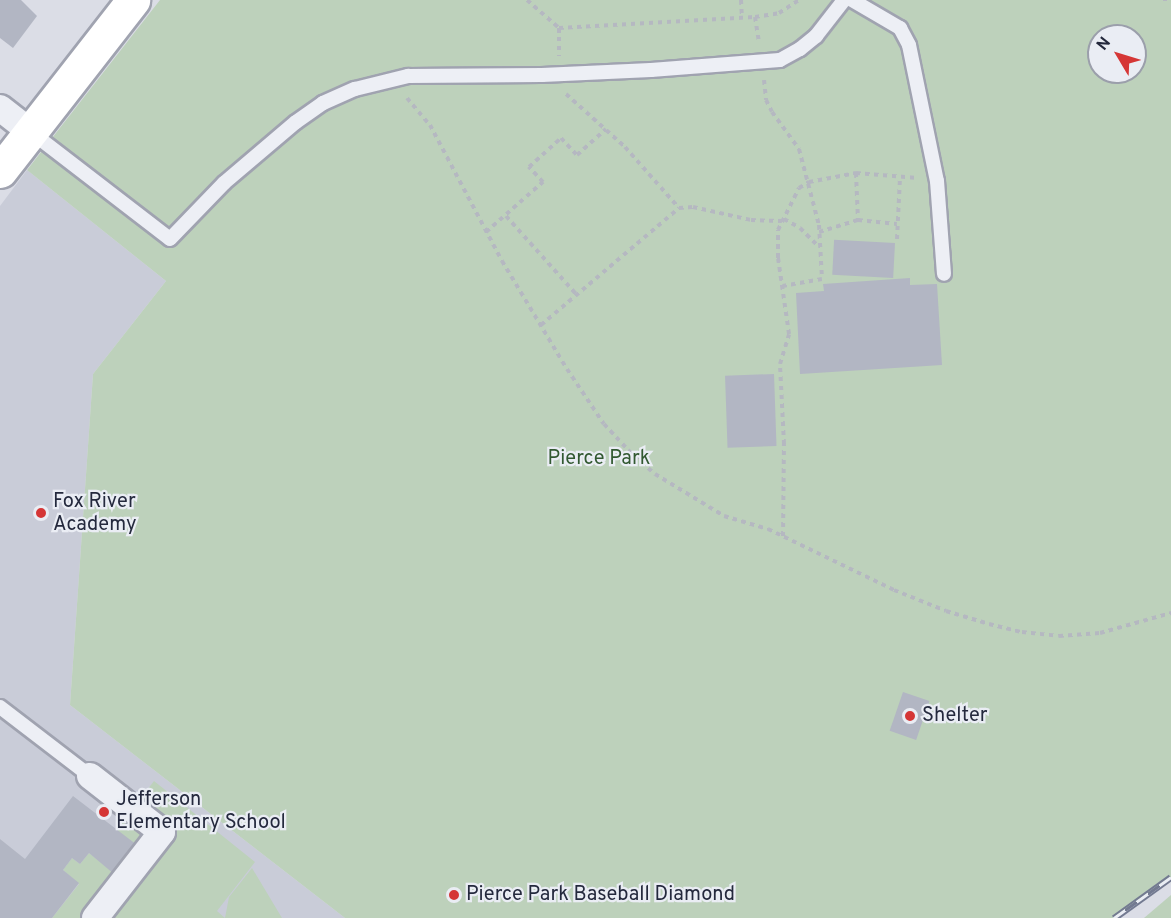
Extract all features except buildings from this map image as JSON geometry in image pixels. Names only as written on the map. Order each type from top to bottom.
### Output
[{"type":"main road","points":[[0,171],[133,0]]},
{"type":"street","points":[[0,108],[31,132]]},
{"type":"street","points":[[90,776],[162,832],[95,918]]},
{"type":"lane","points":[[31,132],[170,238],[224,183],[309,112],[339,95],[408,76],[651,70],[780,60],[800,49],[816,36],[844,0]]},
{"type":"lane","points":[[852,0],[895,24],[904,34],[916,68],[936,174],[944,274]]},
{"type":"lane","points":[[0,707],[90,776]]},
{"type":"path","points":[[527,0],[559,28],[742,18],[779,13],[799,0]]},
{"type":"path","points":[[741,0],[742,18]]},
{"type":"path","points":[[764,80],[766,100],[799,149],[809,182],[819,232],[822,279],[783,286]]},
{"type":"path","points":[[385,82],[410,101],[430,125],[486,232],[586,399],[604,424],[656,474],[724,516],[768,529],[945,611],[1022,632],[1059,636],[1100,633],[1171,613]]},
{"type":"path","points":[[561,90],[606,129],[679,208]]},
{"type":"path","points":[[486,232],[543,182],[529,167],[561,138],[577,155],[606,129]]},
{"type":"path","points":[[783,536],[784,444],[780,364],[789,334],[778,243],[783,220],[799,188],[809,182],[856,173],[923,178],[936,174]]},
{"type":"path","points":[[856,173],[858,220]]},
{"type":"path","points":[[897,239],[900,177]]},
{"type":"path","points":[[541,325],[679,208],[693,207],[751,220],[783,220],[800,228],[819,246]]},
{"type":"path","points":[[506,216],[577,295]]},
{"type":"path","points":[[819,232],[858,220],[897,224]]},
{"type":"shaded area","points":[[27,170],[166,281],[93,374],[70,705],[345,918],[0,918],[0,206]]},
{"type":"green space","name":"Pierce Park","points":[[160,0],[1171,0],[1171,877],[1114,918],[345,918],[70,705],[93,374],[166,281],[27,170]]},
{"type":"green space","points":[[154,781],[255,862],[217,911],[225,918],[52,918],[79,884],[63,870],[72,858],[80,864],[89,853],[114,873],[117,829]]},
{"type":"green space","points":[[252,868],[282,918],[225,918],[229,897]]},
{"type":"green space","points":[[1171,895],[1171,918],[1144,918]]},
{"type":"railway","points":[[1114,918],[1171,877]]},
{"type":"place","name":"Fox River Academy","points":[[41,513]]},
{"type":"place","name":"Shelter","points":[[910,716]]},
{"type":"place","name":"Jefferson Elementary School","points":[[104,812]]},
{"type":"place","name":"Pierce Park Baseball Diamond","points":[[454,895]]}]
